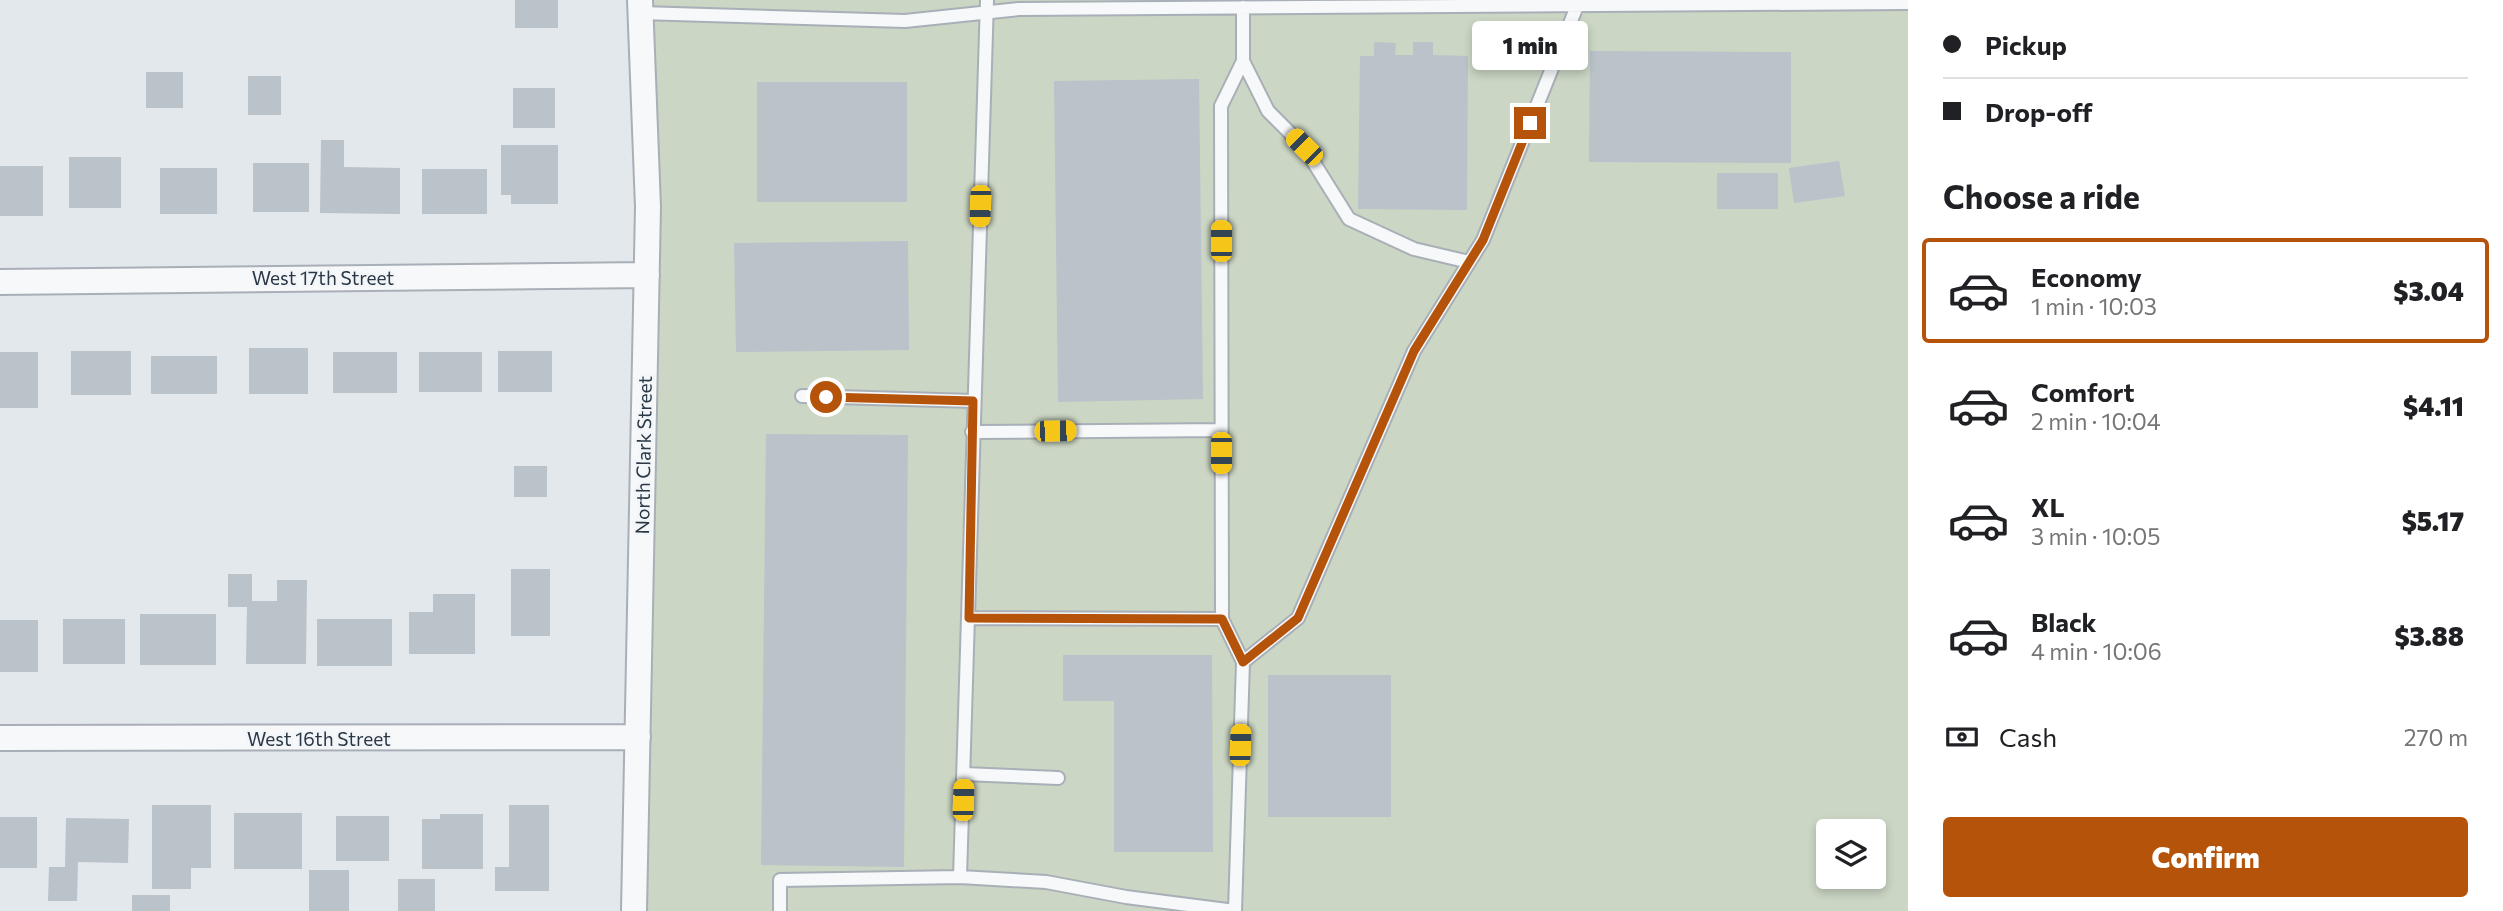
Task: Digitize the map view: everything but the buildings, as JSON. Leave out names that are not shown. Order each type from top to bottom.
[{"type":"street","name":"North Clark Street","points":[[634,911],[648,207],[640,7]]},
{"type":"street","name":"West 17th Street","points":[[0,282],[647,275]]},
{"type":"street","name":"West 16th Street","points":[[0,738],[638,737]]},
{"type":"lane","points":[[640,7],[905,21],[987,6],[1018,9],[1908,3]]},
{"type":"lane","points":[[960,877],[987,6]]},
{"type":"lane","points":[[1243,662],[1298,618],[1414,351],[1483,240],[1577,6]]},
{"type":"lane","points":[[780,911],[780,880],[960,877],[1046,882],[1126,897],[1235,911],[1243,662],[1222,619],[1221,106],[1243,61],[1243,7]]},
{"type":"lane","points":[[1243,61],[1268,111],[1304,147],[1349,219],[1414,248],[1469,262]]},
{"type":"lane","points":[[802,396],[973,401]]},
{"type":"lane","points":[[972,432],[1221,430]]},
{"type":"lane","points":[[969,618],[1222,619]]},
{"type":"lane","points":[[964,774],[1058,778]]},
{"type":"lane","points":[[1126,897],[1126,911]]},
{"type":"green space","points":[[640,0],[1908,0],[1908,911],[634,911]]},
{"type":"route","points":[[826,397],[973,401],[969,618],[1222,619],[1243,662],[1298,618],[1414,351],[1483,240],[1530,123]]}]
